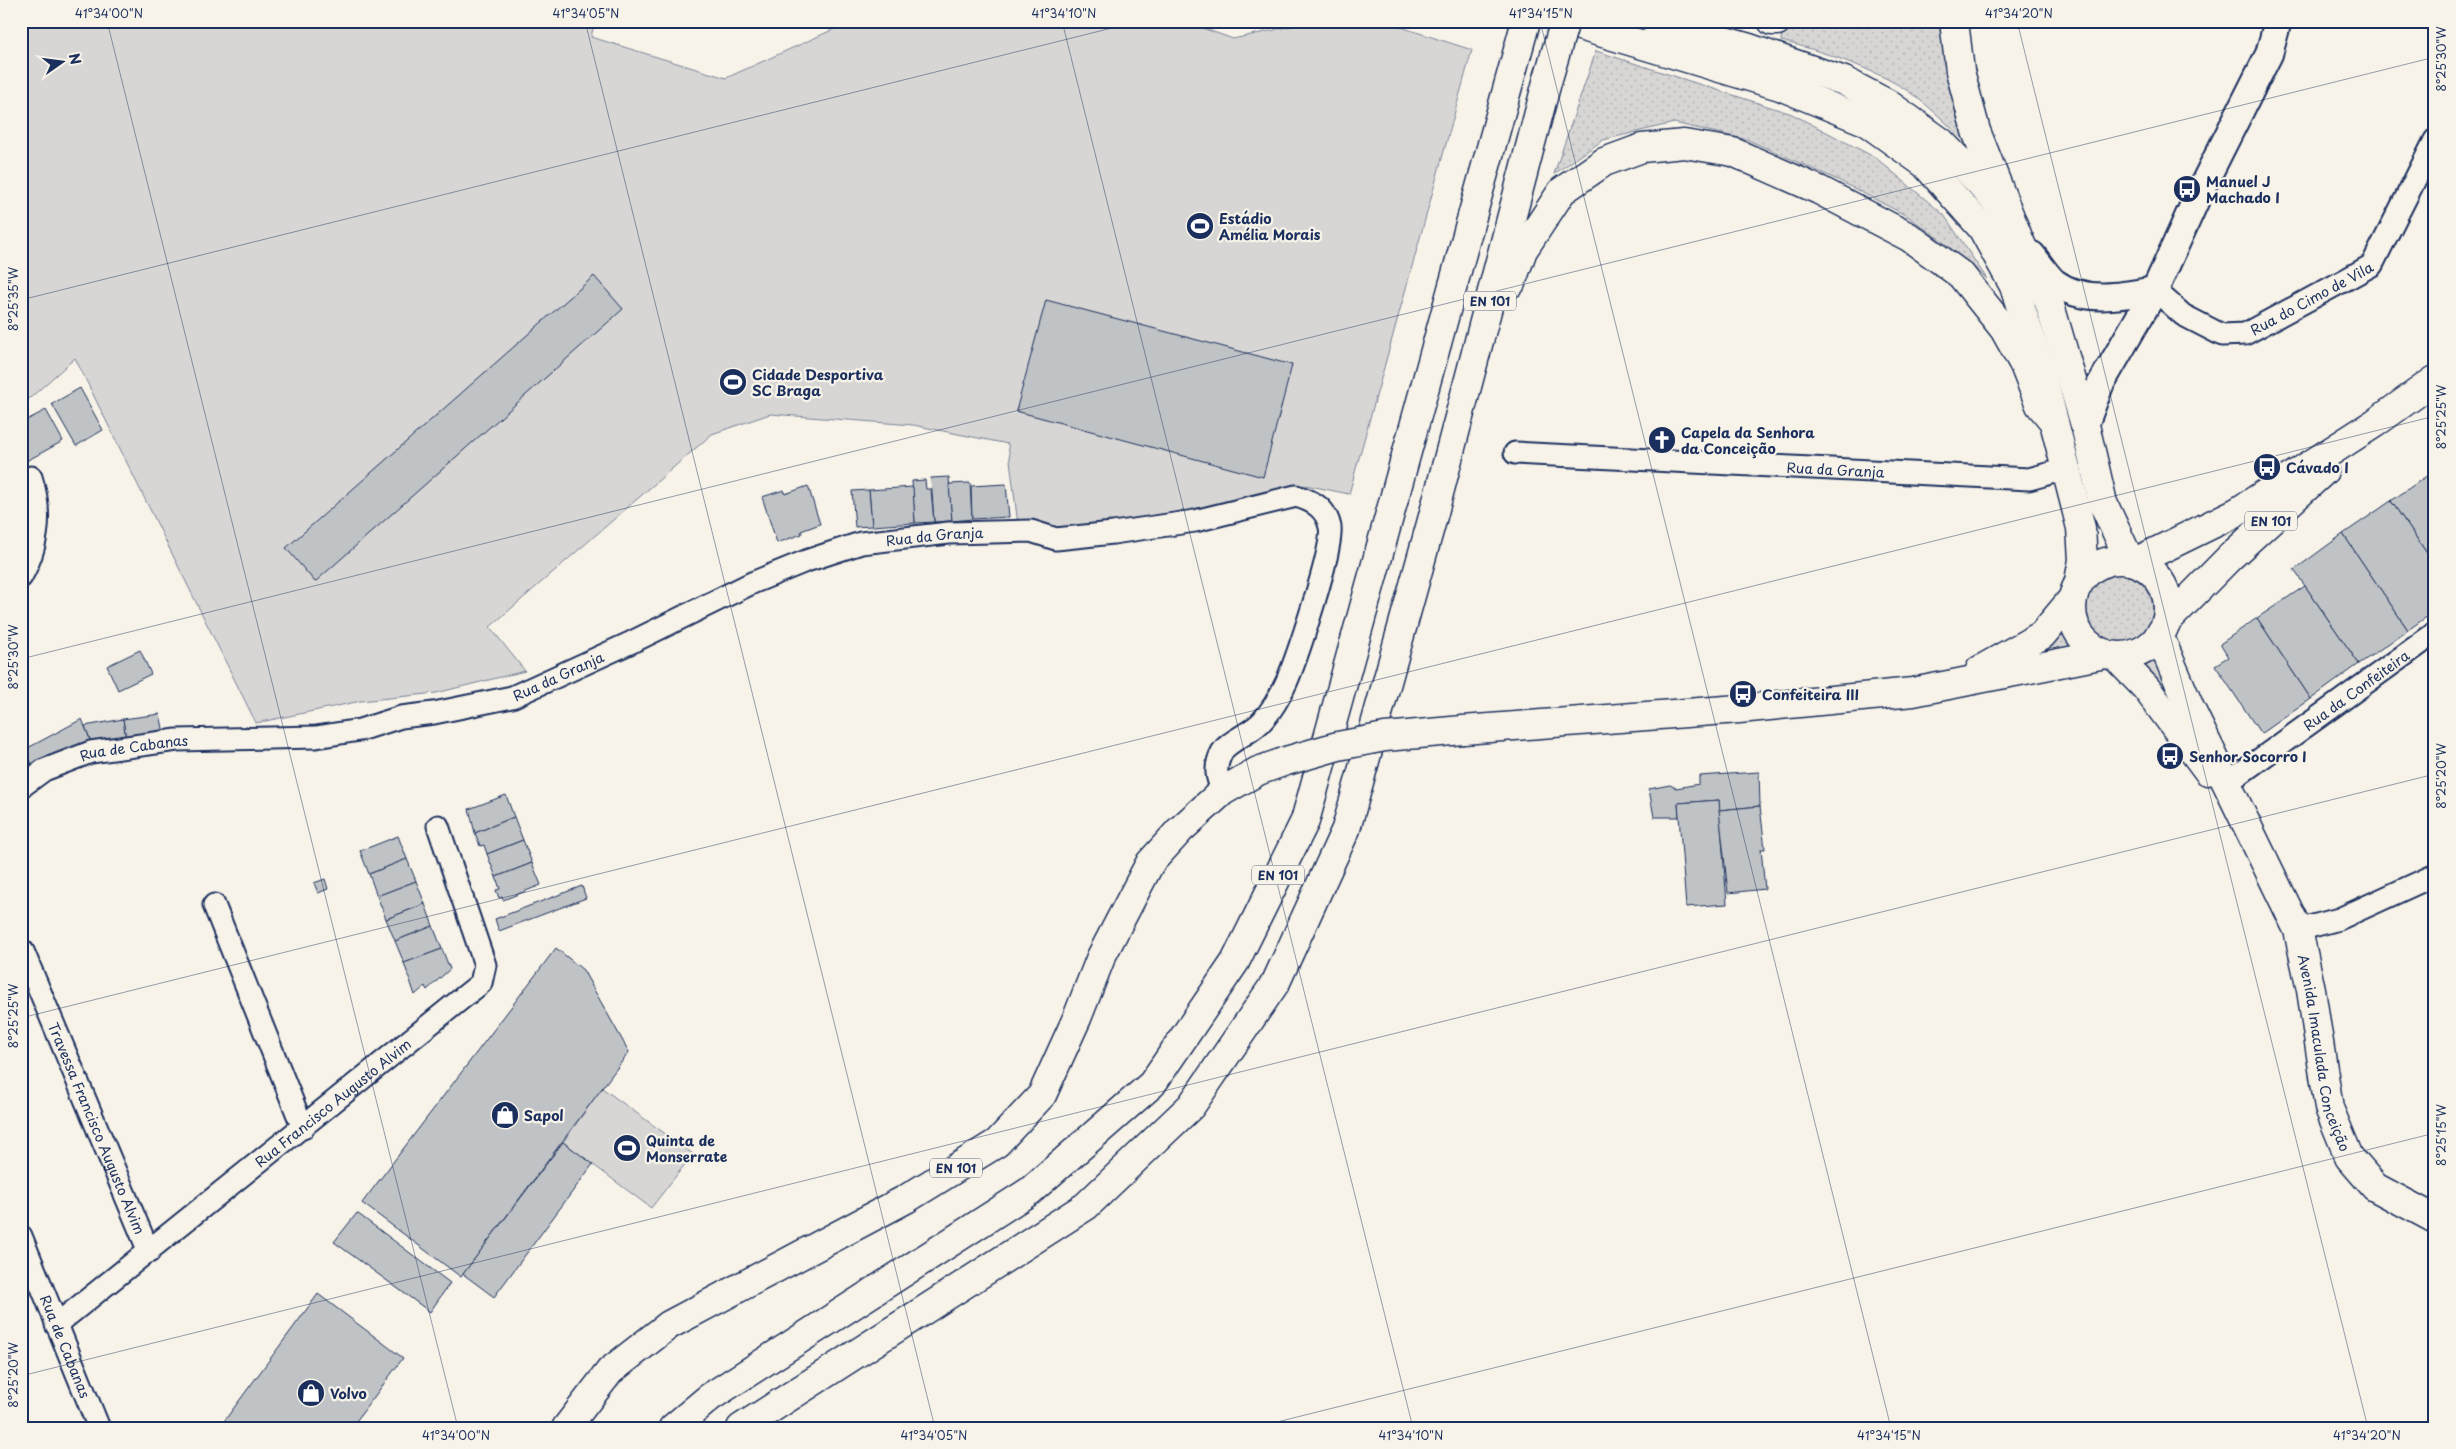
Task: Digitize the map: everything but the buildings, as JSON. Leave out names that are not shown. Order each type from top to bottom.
[{"type":"main road","name":"EN 101","points":[[673,1428],[710,1397],[1030,1190],[1152,1084],[1235,962],[1305,822],[1526,21]]},
{"type":"main road","name":"EN 101","points":[[741,1428],[1086,1206],[1191,1106],[1276,982],[1346,829],[1432,520],[1564,21]]},
{"type":"main road","points":[[1564,21],[1780,86],[1865,121],[1925,164],[1982,228],[2014,286],[2054,422],[2081,528],[2083,560],[2072,611],[2075,627],[2084,640],[2096,650],[2110,655],[2126,656],[2141,652],[2154,642],[2164,628]]},
{"type":"main road","points":[[1655,21],[1749,48],[1844,81],[1888,104],[1941,142],[1996,202],[2020,242]]},
{"type":"main road","points":[[1772,21],[1777,21]]},
{"type":"main road","points":[[1954,21],[1960,71],[1976,131],[2020,242],[2049,302],[2085,425],[2103,503],[2132,562]]},
{"type":"main road","points":[[1432,520],[1451,488],[1496,329],[1523,250],[1562,191],[1604,162],[1642,148],[1684,144],[1733,152],[1819,190],[1910,237],[1961,275],[2004,329],[2024,365],[2040,405],[2054,422]]},
{"type":"main road","name":"EN 101","points":[[2132,562],[2237,512],[2375,423],[2435,380]]},
{"type":"main road","name":"EN 101","points":[[2164,628],[2230,557],[2375,423]]},
{"type":"main road","points":[[2076,590],[2090,570],[2104,562],[2119,560],[2132,562],[2147,568],[2164,588],[2168,601],[2164,628],[2172,669],[2258,850]]},
{"type":"main road","name":"EN 101","points":[[1947,685],[1998,661],[2042,635],[2076,590]]},
{"type":"main road","name":"EN 101","points":[[566,1428],[610,1371],[669,1325],[906,1199],[997,1142],[1042,1094],[1101,957],[1132,894],[1150,863],[1180,830],[1223,791],[1258,771],[1286,760],[1338,746],[1385,737],[1739,709],[1913,692],[2110,655]]},
{"type":"main road","points":[[2110,655],[2146,688],[2219,786],[2258,850]]},
{"type":"main road","name":"Avenida Imaculada Conceição","points":[[2258,850],[2298,930],[2311,990],[2329,1108],[2349,1157],[2375,1187],[2435,1219]]},
{"type":"street","points":[[2085,425],[2100,385],[2155,290],[2199,193],[2270,54],[2278,21]]},
{"type":"street","name":"Rua do Cimo de Vila","points":[[2155,290],[2183,315],[2222,335],[2244,334],[2337,285],[2372,265],[2435,140]]},
{"type":"street","points":[[2020,242],[2054,282],[2079,294],[2118,297],[2155,290]]},
{"type":"street","name":"Rua da Granja","points":[[1515,452],[2029,479],[2066,470]]},
{"type":"street","points":[[21,577],[29,562],[36,536],[39,512],[30,477]]},
{"type":"street","name":"Rua da Granja","points":[[255,738],[316,737],[360,730],[401,717],[434,714],[512,697],[632,642],[752,583],[806,561],[862,543],[948,533],[1031,531],[1056,539],[1113,533],[1195,521],[1296,496],[1310,500],[1322,509],[1330,528],[1326,554],[1287,682],[1263,721],[1248,734],[1223,749],[1217,761],[1216,777],[1223,791]]},
{"type":"street","name":"Rua da Confeiteira","points":[[2227,783],[2435,633]]},
{"type":"street","name":"Rua de Cabanas","points":[[21,787],[44,770],[91,752],[177,740],[255,738]]},
{"type":"street","name":"Rua Francisco Augusto Alvim","points":[[56,1325],[481,983],[485,965],[438,826]]},
{"type":"street","points":[[2298,930],[2339,919],[2435,875]]},
{"type":"street","points":[[214,905],[303,1128]]},
{"type":"street","name":"Travessa Francisco Augusto Alvim","points":[[23,951],[149,1252]]},
{"type":"street","name":"Rua de Cabanas","points":[[21,1236],[99,1428]]},
{"type":"shaded area","name":"Cidade Desportiva SC Braga","points":[[21,21],[595,21],[591,37],[726,78],[852,21],[1183,21],[1233,39],[1315,21],[1382,21],[1472,50],[1349,494],[1305,485],[1221,510],[1057,533],[1018,525],[1008,444],[913,425],[770,414],[712,434],[490,627],[525,671],[436,693],[361,701],[256,723],[75,358],[21,406]]},
{"type":"shaded area","points":[[1836,21],[1946,21],[1973,150],[1934,112],[1895,83],[1846,61],[1781,41],[1782,31]]},
{"type":"shaded area","points":[[1596,51],[1792,114],[1876,158],[1944,215],[1987,279],[1947,245],[1909,217],[1838,180],[1748,140],[1674,123],[1603,140],[1554,174]]},
{"type":"shaded area","points":[[2110,574],[2124,574],[2143,584],[2153,603],[2153,617],[2143,636],[2124,646],[2110,646],[2091,636],[2081,617],[2081,603],[2091,584]]},
{"type":"shaded area","points":[[2064,634],[2070,647],[2020,660]]},
{"type":"shaded area","points":[[2159,658],[2161,676],[2185,719],[2135,670]]},
{"type":"shaded area","name":"Quinta de Monserrate","points":[[602,1088],[693,1154],[651,1208],[563,1142]]},
{"type":"place","name":"Manuel J Machado I","points":[[2187,189]]},
{"type":"place","name":"Estádio Amélia Morais","points":[[1200,226]]},
{"type":"place","name":"Cidade Desportiva SC Braga","points":[[733,382]]},
{"type":"place","name":"Capela da Senhora da Conceição","points":[[1662,440]]},
{"type":"place","name":"Cávado I","points":[[2267,467]]},
{"type":"place","name":"Confeiteira III","points":[[1743,694]]},
{"type":"place","name":"Senhor Socorro I","points":[[2170,756]]},
{"type":"place","name":"Sapol","points":[[505,1115]]},
{"type":"place","name":"Quinta de Monserrate","points":[[627,1148]]},
{"type":"place","name":"Volvo","points":[[311,1393]]}]
